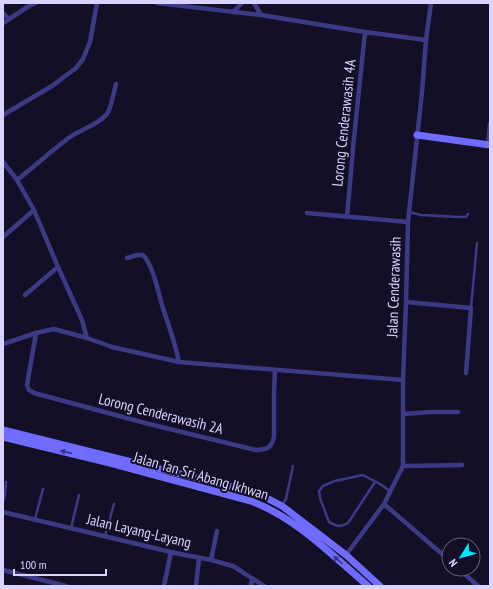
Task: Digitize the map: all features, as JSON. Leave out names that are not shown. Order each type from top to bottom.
[{"type":"street","points":[[3,23],[28,6],[36,3]]},
{"type":"street","points":[[3,115],[52,86],[76,68],[83,59],[90,42],[97,3]]},
{"type":"street","points":[[157,3],[261,15],[365,32],[426,40]]},
{"type":"street","points":[[233,12],[242,3]]},
{"type":"street","points":[[254,3],[261,15]]},
{"type":"street","name":"Jalan Cenderawasih","points":[[346,555],[384,504],[403,466],[403,380],[408,212],[431,3]]},
{"type":"street","points":[[3,13],[9,19]]},
{"type":"street","name":"Lorong Cenderawasih 4A","points":[[347,217],[365,32]]},
{"type":"street","points":[[17,180],[72,136],[101,120],[108,113],[116,84]]},
{"type":"street","points":[[417,135],[489,145],[490,124]]},
{"type":"street","points":[[3,162],[17,180],[34,210],[82,320],[87,338]]},
{"type":"street","points":[[3,237],[34,210]]},
{"type":"street","points":[[307,214],[408,222]]},
{"type":"street","points":[[126,258],[143,255],[147,259],[174,340],[179,362]]},
{"type":"street","points":[[25,295],[58,267]]},
{"type":"street","points":[[406,302],[471,308],[466,373]]},
{"type":"street","points":[[3,344],[36,333],[54,329],[112,347],[179,362],[403,380]]},
{"type":"street","name":"Lorong Cenderawasih 2A","points":[[36,333],[27,384],[29,390],[34,393],[256,450],[270,447],[274,437],[275,370]]},
{"type":"street","points":[[403,414],[458,412]]},
{"type":"street","name":"Jalan Tan Sri Abang Ikhwan","points":[[3,430],[257,493],[282,506],[346,555]]},
{"type":"street","name":"Jalan Tan Sri Abang Ikhwan","points":[[3,437],[110,463],[265,506],[283,516],[303,531],[368,586]]},
{"type":"street","points":[[403,466],[462,465]]},
{"type":"street","points":[[384,504],[441,553]]},
{"type":"street","name":"Jalan Layang-Layang","points":[[3,512],[233,566],[264,586]]},
{"type":"street","points":[[211,560],[217,531]]},
{"type":"street","points":[[164,586],[171,552]]},
{"type":"street","points":[[346,555],[380,586]]},
{"type":"street","points":[[196,586],[198,558]]},
{"type":"street","points":[[3,570],[66,586]]},
{"type":"street","points":[[468,577],[478,586]]},
{"type":"street","points":[[251,586],[252,578]]},
{"type":"lane","points":[[408,212],[421,215],[460,217],[468,214]]},
{"type":"lane","points":[[471,308],[477,243]]},
{"type":"lane","points":[[282,506],[286,499],[293,466]]},
{"type":"lane","points":[[375,482],[348,523],[343,526],[329,522],[320,498],[320,491],[323,486],[335,481],[363,475],[380,484],[390,491]]},
{"type":"lane","points":[[3,502],[6,482]]},
{"type":"lane","points":[[35,519],[43,489]]},
{"type":"lane","points":[[71,528],[79,495]]},
{"type":"lane","points":[[105,536],[114,504]]}]
